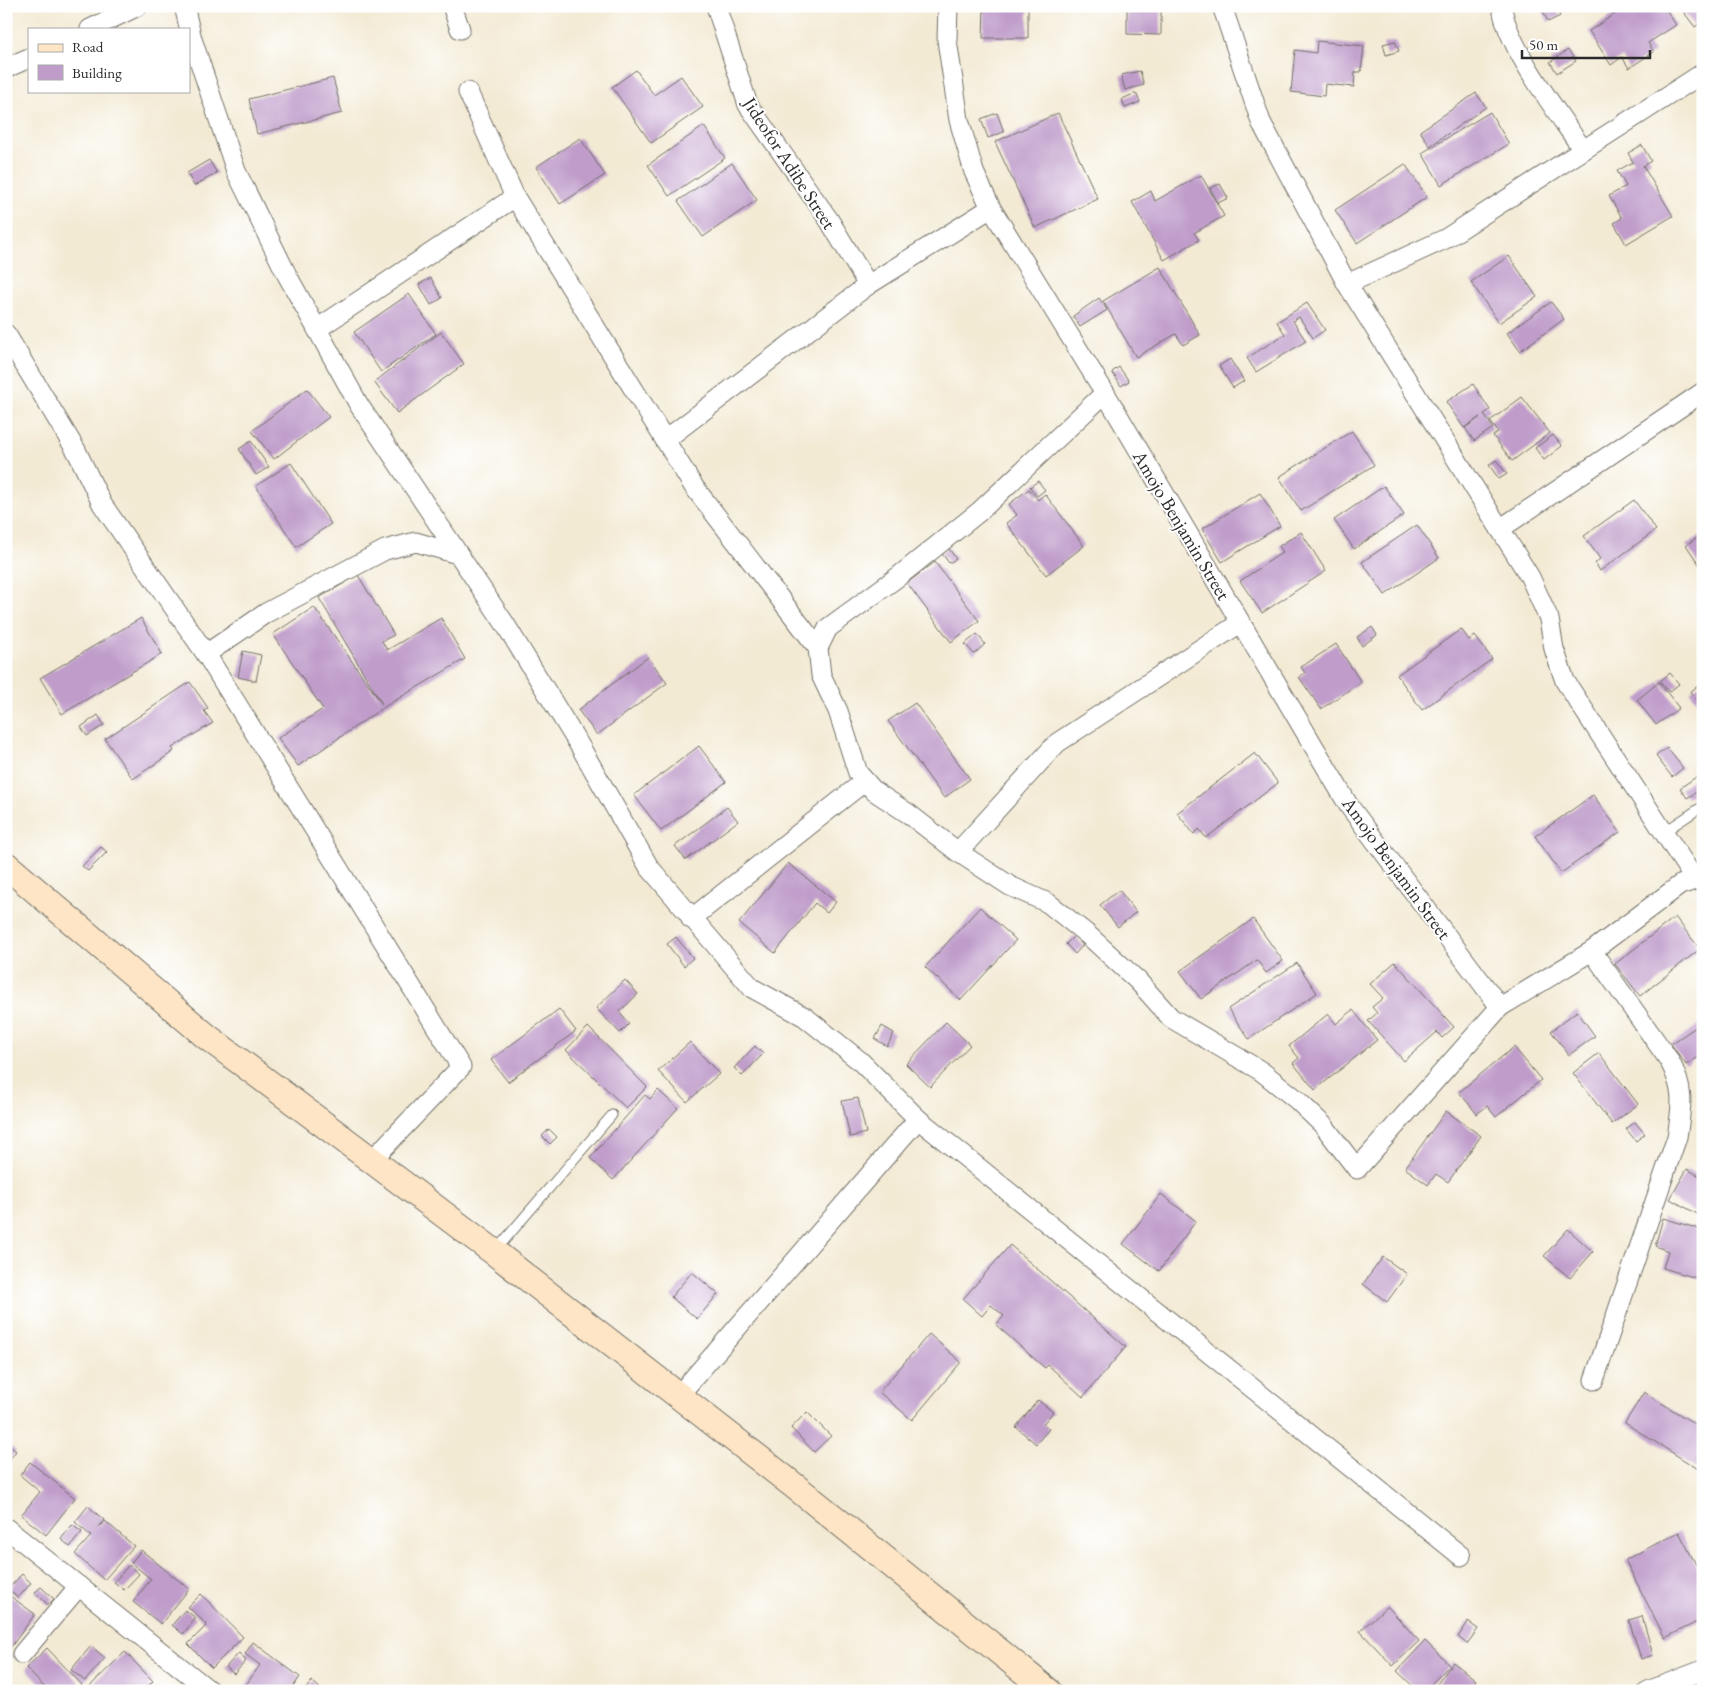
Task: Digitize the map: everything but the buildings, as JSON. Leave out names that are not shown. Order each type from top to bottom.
[{"type":"street","points":[[92,28],[138,6]]},
{"type":"street","points":[[184,6],[189,28]]},
{"type":"street","points":[[452,6],[460,29]]},
{"type":"street","name":"Jideofor Adibe Street","points":[[716,6],[748,105],[829,220],[868,286]]},
{"type":"street","name":"Amojo Benjamin Street","points":[[948,6],[948,40],[959,120],[974,172],[991,208],[1105,393],[1349,806],[1500,1007]]},
{"type":"street","points":[[468,92],[515,197],[694,487],[818,648],[821,675],[838,711],[858,774],[874,791],[909,814],[958,852],[1010,886],[1048,903],[1088,935],[1138,981],[1171,1018],[1261,1071],[1296,1099],[1324,1126],[1357,1169],[1500,1007],[1592,951],[1680,885],[1699,880],[1664,832],[1565,681],[1554,648],[1549,620],[1530,577],[1347,284],[1261,122],[1222,6]]},
{"type":"street","points":[[1502,6],[1503,14],[1522,56],[1583,150]]},
{"type":"street","points":[[190,31],[236,171],[287,275],[359,405],[505,624],[576,740],[649,867],[691,919],[752,988],[812,1022],[860,1061],[918,1119],[1461,1556]]},
{"type":"street","points":[[6,68],[28,58]]},
{"type":"street","points":[[1347,284],[1445,238],[1703,74]]},
{"type":"street","points":[[317,329],[515,197]]},
{"type":"street","points":[[665,440],[868,286],[991,208]]},
{"type":"street","points":[[6,334],[77,452],[102,504],[206,654],[461,1067],[371,1161]]},
{"type":"street","points":[[1500,529],[1703,392]]},
{"type":"street","points":[[818,648],[828,628],[899,576],[980,512],[1105,393]]},
{"type":"street","points":[[206,654],[266,613],[384,550],[416,542],[457,554]]},
{"type":"street","points":[[958,852],[1057,742],[1240,623]]},
{"type":"street","points":[[691,919],[865,781]]},
{"type":"street","points":[[6,865],[206,1036],[494,1252],[797,1488],[1048,1691]]},
{"type":"street","points":[[1592,951],[1670,1060],[1679,1079],[1683,1101],[1677,1137],[1594,1380]]},
{"type":"street","points":[[678,1396],[918,1119]]},
{"type":"street","points":[[6,1528],[79,1586],[188,1684],[210,1691]]},
{"type":"street","points":[[22,1654],[79,1586]]},
{"type":"street","points":[[1648,1691],[1703,1670]]},
{"type":"lane","points":[[1664,832],[1703,806]]},
{"type":"lane","points":[[494,1252],[612,1115]]}]
